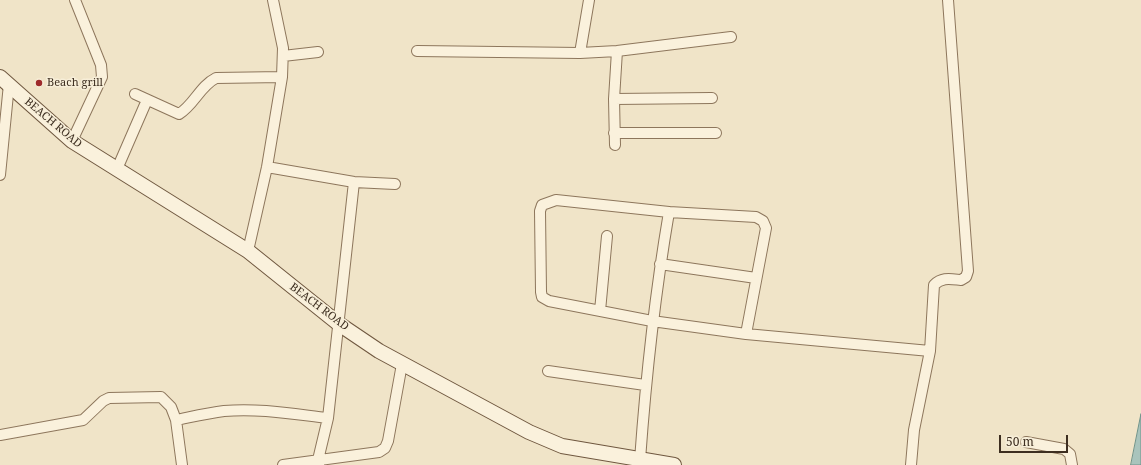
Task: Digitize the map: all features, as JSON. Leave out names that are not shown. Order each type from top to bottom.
[{"type":"main road","name":"BEACH ROAD","points":[[5,81],[72,141],[248,251],[339,324],[379,351],[529,432],[562,446],[674,465]]},
{"type":"street","points":[[72,141],[102,76],[101,65],[76,0]]},
{"type":"street","points":[[248,251],[267,167],[282,76],[283,48],[273,0]]},
{"type":"street","points":[[580,53],[589,0]]},
{"type":"street","points":[[911,465],[914,430],[930,351],[934,285],[938,281],[946,278],[961,280],[966,276],[968,271],[948,0]]},
{"type":"street","points":[[417,51],[580,53],[617,51],[731,37]]},
{"type":"street","points":[[615,145],[614,99],[617,51]]},
{"type":"street","points":[[283,56],[318,52]]},
{"type":"street","points":[[135,94],[179,114],[186,110],[209,81],[216,78],[282,76]]},
{"type":"street","points":[[0,175],[5,81]]},
{"type":"street","points":[[614,99],[712,98]]},
{"type":"street","points":[[117,170],[147,100]]},
{"type":"street","points":[[614,133],[716,133]]},
{"type":"street","points":[[267,167],[354,182],[395,184]]},
{"type":"street","points":[[318,462],[328,418],[354,182]]},
{"type":"street","points":[[746,334],[766,228],[763,221],[756,217],[669,212],[556,200],[542,206],[540,220],[542,297],[549,301],[652,321],[787,340],[930,351]]},
{"type":"street","points":[[640,460],[645,385],[652,321],[669,212]]},
{"type":"street","points":[[600,311],[607,236]]},
{"type":"street","points":[[660,264],[756,278]]},
{"type":"street","points":[[283,465],[318,462],[379,452],[385,448],[388,441],[402,364]]},
{"type":"street","points":[[548,371],[645,385]]},
{"type":"street","points":[[0,435],[83,420],[103,401],[109,398],[161,397],[171,408],[176,420],[182,465]]},
{"type":"street","points":[[176,420],[222,411],[244,410],[268,410],[328,418]]},
{"type":"street","points":[[1026,442],[1064,449],[1070,454],[1072,465]]},
{"type":"water","points":[[1141,414],[1141,465],[1131,465]]},
{"type":"place","name":"Beach grill","points":[[39,83]]}]
